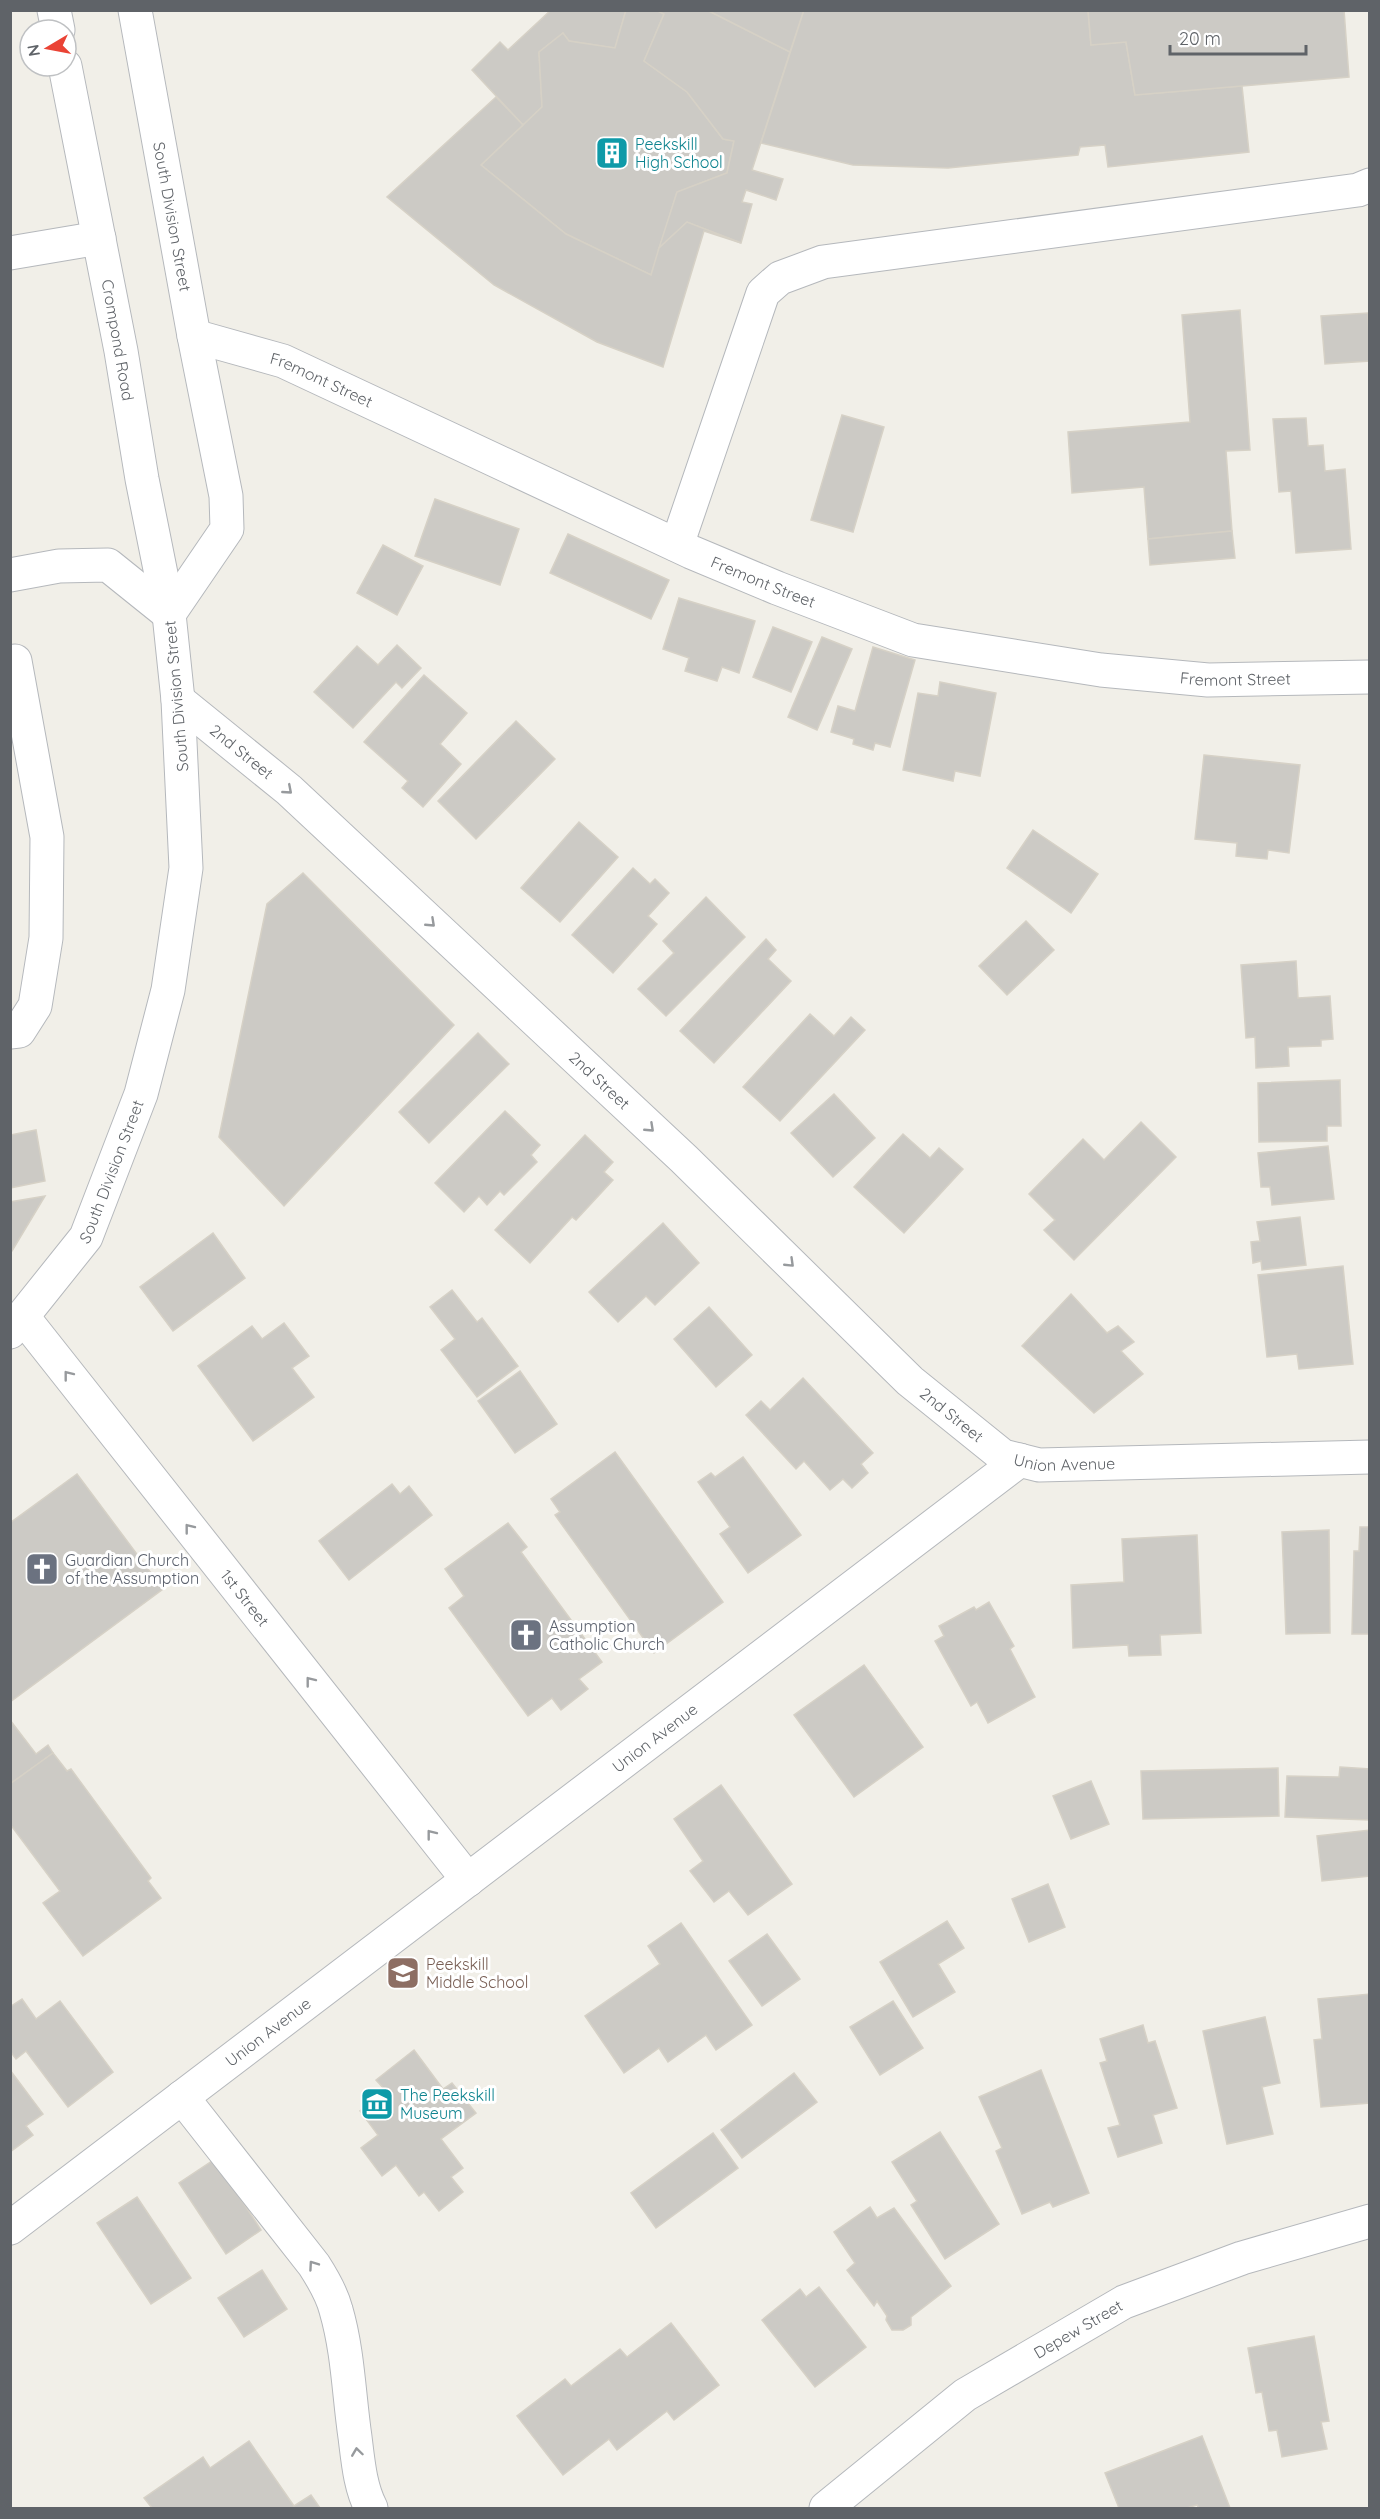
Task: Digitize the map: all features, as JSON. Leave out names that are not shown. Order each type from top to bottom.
[{"type":"street","name":"South Division Street","points":[[17,1324],[86,1237],[141,1094],[168,990],[186,868],[178,700],[169,614],[227,529],[226,496],[220,457],[194,336],[135,10]]},
{"type":"street","name":"Crompond Road","points":[[67,78],[122,351],[142,479],[169,614]]},
{"type":"street","points":[[677,545],[763,293],[780,278],[823,262],[1358,190],[1370,185]]},
{"type":"street","points":[[10,252],[99,238]]},
{"type":"street","name":"Fremont Street","points":[[194,336],[283,361],[677,545],[777,588],[913,640],[1101,670],[1208,680],[1370,677]]},
{"type":"street","points":[[10,575],[59,566],[108,565],[169,614]]},
{"type":"street","points":[[10,1032],[20,1031],[35,1006],[46,938],[47,837],[15,661]]},
{"type":"street","name":"2nd Street","points":[[178,700],[297,798],[684,1159],[910,1381],[1003,1456],[1020,1460]]},
{"type":"street","name":"1st Street","points":[[17,1324],[468,1880]]},
{"type":"street","name":"Union Avenue","points":[[10,2228],[1020,1460],[1039,1465],[1370,1457]]},
{"type":"street","points":[[182,2097],[314,2265],[325,2283],[336,2309],[341,2331],[362,2483],[371,2508]]},
{"type":"street","name":"Depew Street","points":[[826,2508],[965,2395],[1124,2302],[1242,2258],[1370,2221]]},
{"type":"building","points":[[551,10],[626,10],[615,48],[569,41],[563,33],[539,52],[542,107],[523,125],[472,70],[500,42],[508,50]]},
{"type":"building","name":"Peekskill High School","points":[[626,10],[656,10],[664,14],[644,61],[687,92],[723,139],[734,141],[727,173],[677,192],[651,275],[566,234],[481,165],[542,107],[539,52],[563,33],[569,41],[615,48]]},
{"type":"building","points":[[656,10],[707,10],[790,52],[752,170],[783,179],[776,200],[746,190],[742,202],[752,204],[741,243],[687,222],[659,248],[677,192],[727,173],[734,141],[723,139],[687,92],[644,61],[664,14]]},
{"type":"building","points":[[707,10],[804,10],[790,52]]},
{"type":"building","points":[[804,10],[1088,10],[1091,45],[1126,42],[1135,95],[1242,86],[1249,152],[1108,167],[1105,145],[1080,147],[1078,155],[948,168],[853,165],[761,143]]},
{"type":"building","points":[[1088,10],[1344,10],[1349,77],[1135,95],[1126,42],[1091,45]]},
{"type":"building","points":[[496,97],[523,125],[481,165],[566,234],[651,275],[659,248],[687,222],[741,243],[704,231],[663,367],[597,342],[494,285],[387,197]]},
{"type":"building","points":[[1240,310],[1250,450],[1226,451],[1232,531],[1148,539],[1144,487],[1072,493],[1068,432],[1190,422],[1182,315]]},
{"type":"building","points":[[1368,313],[1370,361],[1325,364],[1321,316]]},
{"type":"building","points":[[842,415],[884,427],[853,532],[811,520]]},
{"type":"building","points":[[1306,418],[1308,446],[1323,445],[1325,471],[1345,469],[1351,549],[1296,553],[1291,491],[1279,492],[1273,419]]},
{"type":"building","points":[[435,499],[519,529],[500,585],[415,556]]},
{"type":"building","points":[[1232,531],[1235,558],[1150,565],[1148,539]]},
{"type":"building","points":[[568,534],[669,580],[651,619],[550,573]]},
{"type":"building","points":[[383,545],[423,566],[397,615],[357,593]]},
{"type":"building","points":[[679,598],[755,621],[739,673],[722,667],[717,681],[685,671],[689,658],[663,649]]},
{"type":"building","points":[[773,627],[812,642],[791,692],[753,677]]},
{"type":"building","points":[[822,637],[852,649],[817,730],[788,717]]},
{"type":"building","points":[[397,645],[421,668],[402,688],[396,682],[353,728],[314,692],[357,646],[378,665]]},
{"type":"building","points":[[873,647],[915,660],[890,747],[875,743],[873,750],[853,744],[854,739],[831,732],[838,706],[855,711]]},
{"type":"building","points":[[424,675],[467,713],[440,744],[461,764],[423,807],[402,788],[408,781],[364,742]]},
{"type":"building","points":[[940,682],[996,693],[980,776],[955,771],[953,781],[903,770],[918,693],[938,696]]},
{"type":"building","points":[[516,721],[555,759],[476,839],[438,801]]},
{"type":"building","points":[[1204,755],[1300,765],[1289,853],[1268,850],[1267,859],[1236,856],[1237,843],[1195,839]]},
{"type":"building","points":[[579,822],[618,857],[560,922],[521,888]]},
{"type":"building","points":[[1033,830],[1098,874],[1071,913],[1007,868]]},
{"type":"building","points":[[633,868],[650,884],[655,879],[669,893],[648,916],[657,924],[613,973],[572,935]]},
{"type":"building","points":[[303,873],[454,1025],[284,1206],[219,1137],[267,904]]},
{"type":"building","points":[[706,897],[745,937],[666,1016],[638,989],[674,953],[663,941]]},
{"type":"building","points":[[1026,921],[1054,950],[1007,995],[979,966]]},
{"type":"building","points":[[766,939],[776,950],[768,959],[791,981],[714,1063],[680,1031]]},
{"type":"building","points":[[1296,961],[1298,998],[1330,996],[1333,1039],[1321,1040],[1321,1046],[1288,1047],[1289,1066],[1256,1068],[1255,1037],[1246,1038],[1241,965]]},
{"type":"building","points":[[810,1014],[834,1036],[851,1017],[865,1030],[780,1121],[743,1087]]},
{"type":"building","points":[[478,1033],[509,1064],[429,1143],[399,1112]]},
{"type":"building","points":[[1340,1080],[1341,1126],[1327,1126],[1327,1141],[1259,1142],[1258,1083]]},
{"type":"building","points":[[834,1094],[875,1138],[833,1177],[791,1133]]},
{"type":"building","points":[[505,1111],[540,1145],[531,1155],[537,1162],[504,1195],[500,1191],[487,1205],[479,1196],[464,1212],[435,1183]]},
{"type":"building","points":[[1141,1122],[1176,1157],[1074,1260],[1044,1230],[1055,1220],[1029,1194],[1083,1139],[1104,1160]]},
{"type":"building","points":[[36,1130],[45,1181],[10,1188],[10,1135]]},
{"type":"building","points":[[903,1134],[930,1158],[939,1148],[963,1169],[904,1233],[854,1187]]},
{"type":"building","points":[[585,1135],[613,1162],[604,1172],[613,1180],[576,1220],[572,1217],[530,1263],[495,1230]]},
{"type":"building","points":[[1328,1146],[1334,1199],[1272,1205],[1270,1187],[1261,1187],[1258,1153]]},
{"type":"building","points":[[45,1196],[12,1251],[10,1251],[10,1202]]},
{"type":"building","points":[[1300,1217],[1306,1265],[1262,1270],[1261,1261],[1253,1263],[1251,1242],[1260,1241],[1257,1222]]},
{"type":"building","points":[[663,1223],[699,1263],[655,1305],[646,1296],[618,1322],[589,1292]]},
{"type":"building","points":[[213,1233],[245,1278],[173,1331],[140,1287]]},
{"type":"building","points":[[1343,1266],[1353,1364],[1299,1369],[1297,1354],[1267,1357],[1258,1275]]},
{"type":"building","points":[[452,1290],[477,1322],[482,1318],[518,1366],[477,1397],[441,1350],[455,1339],[430,1307]]},
{"type":"building","points":[[1071,1294],[1107,1333],[1118,1326],[1134,1342],[1121,1351],[1143,1374],[1094,1413],[1022,1346]]},
{"type":"building","points":[[709,1307],[752,1355],[716,1387],[674,1339]]},
{"type":"building","points":[[284,1323],[309,1356],[292,1368],[314,1397],[253,1441],[198,1366],[252,1326],[262,1339]]},
{"type":"building","points":[[520,1371],[557,1424],[515,1453],[478,1401]]},
{"type":"building","points":[[803,1378],[873,1453],[861,1464],[868,1473],[852,1488],[843,1479],[830,1490],[804,1461],[796,1469],[746,1415],[761,1401],[770,1410]]},
{"type":"building","points":[[615,1452],[723,1602],[654,1653],[555,1515],[560,1512],[551,1499]]},
{"type":"building","points":[[743,1457],[801,1535],[748,1573],[720,1534],[730,1527],[698,1482],[711,1473],[715,1477]]},
{"type":"building","points":[[77,1474],[163,1589],[10,1702],[10,1523]]},
{"type":"building","points":[[392,1484],[400,1494],[409,1486],[432,1515],[349,1580],[319,1541]]},
{"type":"building","name":"Assumption Catholic Church","points":[[508,1523],[527,1547],[521,1552],[602,1662],[579,1679],[588,1689],[561,1710],[552,1698],[528,1716],[449,1608],[464,1596],[445,1569]]},
{"type":"building","points":[[1360,1527],[1370,1527],[1370,1634],[1352,1634],[1354,1551],[1359,1551]]},
{"type":"building","points":[[1329,1530],[1330,1633],[1286,1634],[1282,1532]]},
{"type":"building","points":[[1197,1535],[1201,1633],[1160,1635],[1161,1655],[1129,1656],[1128,1645],[1073,1648],[1071,1585],[1124,1582],[1122,1539]]},
{"type":"building","points":[[989,1602],[1014,1646],[1010,1649],[1035,1697],[988,1723],[977,1702],[971,1706],[935,1641],[944,1636],[939,1626],[974,1607],[976,1610]]},
{"type":"building","points":[[864,1665],[923,1747],[854,1797],[794,1715]]},
{"type":"building","points":[[10,1720],[36,1754],[48,1745],[53,1753],[10,1784]]},
{"type":"building","points":[[53,1753],[67,1771],[71,1769],[151,1878],[148,1881],[161,1898],[83,1956],[43,1903],[60,1891],[10,1824],[10,1784]]},
{"type":"building","points":[[1340,1767],[1370,1769],[1370,1820],[1285,1817],[1287,1776],[1339,1777]]},
{"type":"building","points":[[1278,1768],[1279,1816],[1143,1819],[1141,1771]]},
{"type":"building","points":[[1091,1781],[1109,1824],[1071,1839],[1053,1796]]},
{"type":"building","points":[[721,1785],[792,1884],[748,1915],[729,1891],[714,1902],[690,1871],[703,1861],[674,1819]]},
{"type":"building","points":[[1370,1830],[1370,1876],[1322,1881],[1317,1836]]},
{"type":"building","points":[[1048,1884],[1065,1927],[1029,1942],[1012,1899]]},
{"type":"building","points":[[947,1921],[964,1948],[938,1964],[955,1992],[913,2017],[880,1962]]},
{"type":"building","points":[[681,1923],[752,2025],[716,2050],[706,2035],[668,2062],[659,2048],[624,2073],[585,2016],[660,1964],[648,1946]]},
{"type":"building","points":[[767,1934],[800,1979],[762,2006],[729,1961]]},
{"type":"building","points":[[1370,1994],[1370,2103],[1321,2107],[1314,2040],[1322,2039],[1318,1999]]},
{"type":"building","points":[[22,1999],[36,2019],[60,2001],[113,2072],[68,2107],[26,2051],[16,2059],[10,2051],[10,2007]]},
{"type":"building","points":[[893,2001],[923,2048],[880,2075],[850,2027]]},
{"type":"building","points":[[1265,2017],[1280,2083],[1262,2087],[1273,2134],[1227,2144],[1203,2031]]},
{"type":"building","points":[[1143,2025],[1148,2043],[1155,2041],[1177,2108],[1153,2115],[1162,2143],[1118,2157],[1108,2128],[1120,2125],[1100,2063],[1107,2061],[1100,2039]]},
{"type":"building","points":[[414,2050],[443,2089],[452,2083],[476,2113],[441,2139],[463,2168],[451,2177],[463,2192],[439,2211],[424,2192],[419,2196],[396,2165],[382,2176],[361,2148],[378,2135],[360,2111],[386,2091],[376,2080]]},
{"type":"building","points":[[10,2070],[43,2114],[26,2126],[33,2135],[10,2152]]},
{"type":"building","points":[[1041,2070],[1089,2193],[1053,2207],[1050,2202],[1022,2214],[996,2151],[1002,2148],[979,2097]]},
{"type":"building","points":[[794,2073],[817,2102],[742,2158],[721,2130]]},
{"type":"building","points":[[940,2132],[999,2224],[945,2259],[911,2205],[917,2201],[892,2162]]},
{"type":"building","points":[[713,2133],[738,2168],[656,2228],[631,2193]]},
{"type":"building","points":[[215,2159],[261,2230],[226,2254],[179,2183]]},
{"type":"building","points":[[137,2197],[191,2278],[151,2304],[97,2223]]},
{"type":"building","points":[[870,2207],[877,2218],[894,2208],[951,2286],[911,2317],[911,2325],[903,2330],[892,2330],[886,2320],[887,2316],[877,2301],[874,2306],[847,2270],[855,2263],[834,2232]]},
{"type":"building","points":[[262,2270],[287,2309],[244,2337],[218,2298]]},
{"type":"building","points":[[819,2287],[866,2347],[815,2387],[762,2320],[800,2289],[806,2297]]},
{"type":"building","points":[[671,2323],[719,2385],[674,2420],[667,2411],[617,2450],[609,2439],[563,2475],[517,2416],[565,2379],[571,2386],[620,2349],[627,2357]]},
{"type":"building","points":[[1314,2336],[1329,2421],[1321,2422],[1327,2449],[1282,2457],[1277,2430],[1269,2431],[1262,2392],[1256,2393],[1248,2348]]},
{"type":"building","points":[[1202,2436],[1230,2508],[1199,2508],[1197,2505],[1187,2508],[1119,2508],[1105,2473]]},
{"type":"building","points":[[249,2441],[294,2506],[311,2495],[320,2508],[152,2508],[144,2498],[203,2457],[210,2468]]},
{"type":"place","name":"Peekskill High School","points":[[612,153]]},
{"type":"place","name":"Guardian Church of the Assumption","points":[[42,1569]]},
{"type":"place","name":"Assumption Catholic Church","points":[[526,1635]]},
{"type":"place","name":"Peekskill Middle School","points":[[403,1973]]},
{"type":"place","name":"The Peekskill Museum","points":[[377,2104]]}]
